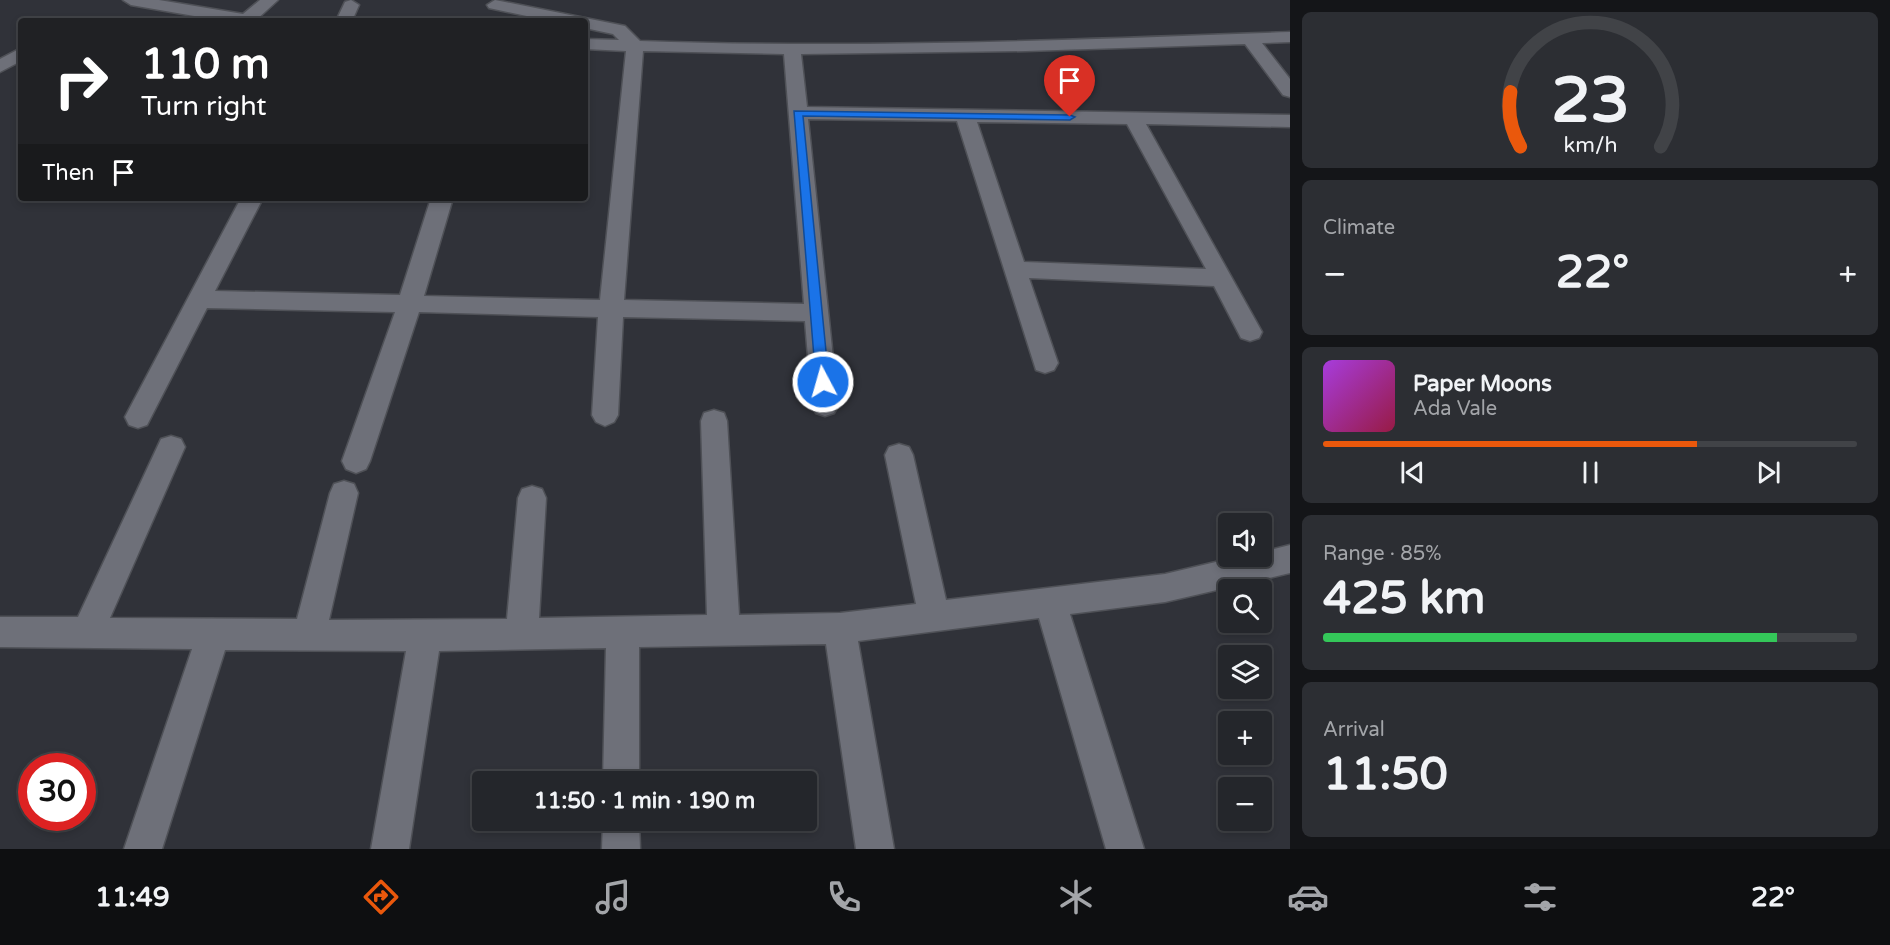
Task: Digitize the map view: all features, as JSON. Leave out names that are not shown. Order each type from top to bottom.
[{"type":"street","points":[[131,0],[229,18]]},
{"type":"street","points":[[249,18],[270,0]]},
{"type":"street","points":[[345,18],[351,5]]},
{"type":"street","points":[[495,9],[555,18]]},
{"type":"street","points":[[588,24],[619,30],[635,46]]},
{"type":"street","points":[[588,44],[792,49],[1032,47],[1290,37]]},
{"type":"street","points":[[1250,39],[1290,91]]},
{"type":"street","points":[[605,416],[611,309],[635,46]]},
{"type":"street","points":[[792,49],[825,406]]},
{"type":"street","points":[[0,67],[18,55]]},
{"type":"street","points":[[798,113],[1290,121]]},
{"type":"street","points":[[965,116],[1045,363]]},
{"type":"street","points":[[1133,118],[1250,332]]},
{"type":"street","points":[[138,417],[250,201]]},
{"type":"street","points":[[356,461],[409,305],[441,201]]},
{"type":"street","points":[[1015,270],[1222,278]]},
{"type":"street","points":[[199,299],[815,313]]},
{"type":"street","points":[[714,422],[724,630]]},
{"type":"street","points":[[87,633],[171,447]]},
{"type":"street","points":[[899,455],[934,616]]},
{"type":"street","points":[[309,635],[344,493]]},
{"type":"street","points":[[522,635],[532,498]]},
{"type":"street","points":[[3,638],[87,633],[425,636],[840,628],[1164,588],[1290,559]]},
{"type":"street","points":[[1050,602],[1125,849]]},
{"type":"street","points":[[840,628],[875,849]]},
{"type":"street","points":[[621,771],[623,631]]},
{"type":"street","points":[[143,849],[213,635]]},
{"type":"street","points":[[390,849],[425,636]]},
{"type":"street","points":[[621,831],[621,849]]},
{"type":"route","points":[[823,382],[798,113],[1070,117]]}]
